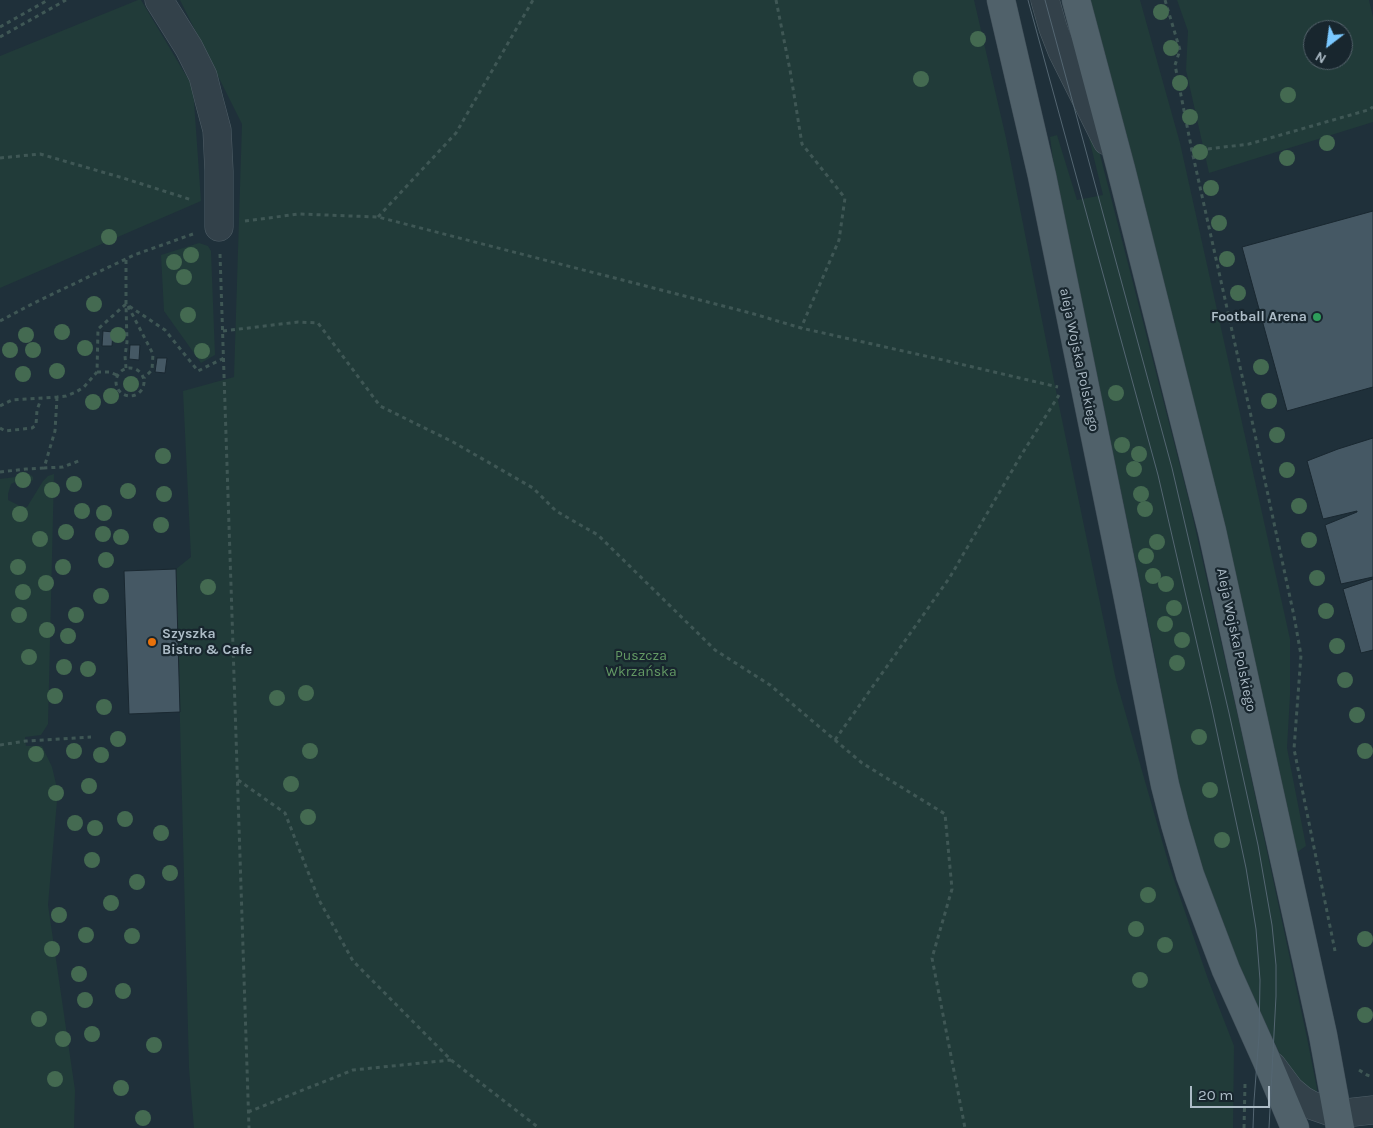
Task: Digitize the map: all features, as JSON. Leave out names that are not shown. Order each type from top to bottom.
[{"type":"main road","name":"aleja Wojska Polskiego","points":[[1001,0],[1042,176],[1165,785],[1177,833],[1190,875],[1226,970],[1266,1059]]},
{"type":"main road","points":[[1076,0],[1121,169]]},
{"type":"main road","name":"Aleja Wojska Polskiego","points":[[1121,169],[1212,531],[1323,1035],[1335,1123]]},
{"type":"main road","points":[[1266,1059],[1295,1128]]},
{"type":"street","points":[[160,0],[189,48],[203,76],[210,100],[217,130],[219,227]]},
{"type":"street","points":[[1045,0],[1062,51],[1121,169]]},
{"type":"street","points":[[1266,1059],[1290,1090],[1302,1100],[1322,1110],[1335,1123],[1373,1110]]},
{"type":"path","points":[[0,27],[48,0]]},
{"type":"path","points":[[0,37],[66,0]]},
{"type":"path","points":[[378,217],[456,133],[533,0]]},
{"type":"path","points":[[776,0],[802,144],[845,198],[840,240],[801,328]]},
{"type":"path","points":[[1165,0],[1180,50],[1174,65],[1301,655],[1294,749],[1336,953]]},
{"type":"path","points":[[1192,151],[1248,144],[1373,107]]},
{"type":"path","points":[[0,158],[40,154],[207,204],[219,227],[249,1128]]},
{"type":"path","points":[[0,321],[134,255],[232,223],[299,214],[378,217],[754,314],[801,328],[1063,388],[950,577],[834,740]]},
{"type":"path","points":[[126,260],[126,368]]},
{"type":"path","points":[[126,304],[165,330],[198,371],[224,358]]},
{"type":"path","points":[[0,406],[12,400],[57,398],[76,392],[84,387],[97,372],[98,329],[126,304]]},
{"type":"path","points":[[126,304],[153,354],[152,370],[144,378]]},
{"type":"path","points":[[223,331],[298,322],[318,323],[380,406],[453,442],[533,488],[556,511],[598,535],[716,650],[770,685],[862,763],[945,814],[952,889],[932,958],[965,1128]]},
{"type":"path","points":[[126,368],[137,369],[144,378],[143,390],[134,396],[128,397],[118,391],[116,386],[115,380],[117,375],[126,368]]},
{"type":"path","points":[[97,372],[109,372],[117,375]]},
{"type":"path","points":[[0,428],[5,431],[32,428],[36,425],[37,410],[41,398]]},
{"type":"path","points":[[44,468],[55,431],[57,398]]},
{"type":"path","points":[[0,472],[63,467],[81,460]]},
{"type":"path","points":[[0,745],[91,737]]},
{"type":"path","points":[[238,780],[285,813],[319,900],[353,961],[451,1060],[539,1128]]},
{"type":"path","points":[[248,1112],[352,1070],[451,1060]]},
{"type":"path","points":[[1359,1070],[1373,1077]]},
{"type":"green space","points":[[141,0],[193,87],[201,201],[0,288],[0,56]]},
{"type":"green space","name":"Puszcza Wkrzańska","points":[[180,0],[974,0],[1006,138],[1116,680],[1169,865],[1208,979],[1234,1046],[1233,1128],[194,1128],[189,1068],[176,569],[191,557],[183,391],[234,377],[242,124]]},
{"type":"green space","points":[[1090,0],[1140,0],[1180,143],[1290,639],[1290,695],[1287,748],[1306,846],[1296,853],[1217,495]]},
{"type":"green space","points":[[1177,0],[1369,0],[1373,17],[1373,122],[1209,173],[1186,70],[1188,31]]},
{"type":"green space","points":[[1092,133],[1098,147],[1189,501],[1242,735],[1307,1038],[1317,1089],[1316,1095],[1297,1090],[1237,963],[1201,867],[1180,792],[1152,642],[1054,167],[1050,137],[1057,135],[1077,200],[1103,195],[1088,134]]},
{"type":"green space","points":[[199,243],[208,246],[211,251],[215,355],[201,363],[164,311],[161,255]]},
{"type":"green space","points":[[54,474],[48,724],[41,735],[25,737],[26,746],[42,746],[52,767],[57,788],[48,905],[75,1090],[74,1128],[0,1128],[0,479],[31,475],[33,477],[33,480],[29,483],[15,482],[11,484],[8,494],[8,500],[27,507],[43,481],[48,476]]},
{"type":"building","name":"Football Arena","points":[[1373,211],[1373,387],[1287,411],[1242,247]]},
{"type":"building","points":[[103,331],[113,332],[112,346],[102,346]]},
{"type":"building","points":[[130,345],[140,345],[139,360],[129,359]]},
{"type":"building","points":[[157,358],[167,358],[165,373],[155,372]]},
{"type":"building","points":[[1373,438],[1373,577],[1341,584],[1325,525],[1357,511],[1323,519],[1307,461]]},
{"type":"building","name":"Szyszka Bistro & Cafe","points":[[176,569],[180,712],[129,714],[124,571]]},
{"type":"building","points":[[1373,579],[1373,650],[1361,653],[1343,589]]},
{"type":"tram line","points":[[1028,0],[1158,475],[1212,709],[1246,868],[1256,929],[1260,980],[1259,1036],[1253,1128]]},
{"type":"tram line","points":[[1045,0],[1172,468],[1258,845],[1272,925],[1276,965],[1269,1128]]},
{"type":"place","name":"Football Arena","points":[[1317,317]]},
{"type":"place","name":"Szyszka Bistro & Cafe","points":[[152,642]]}]
